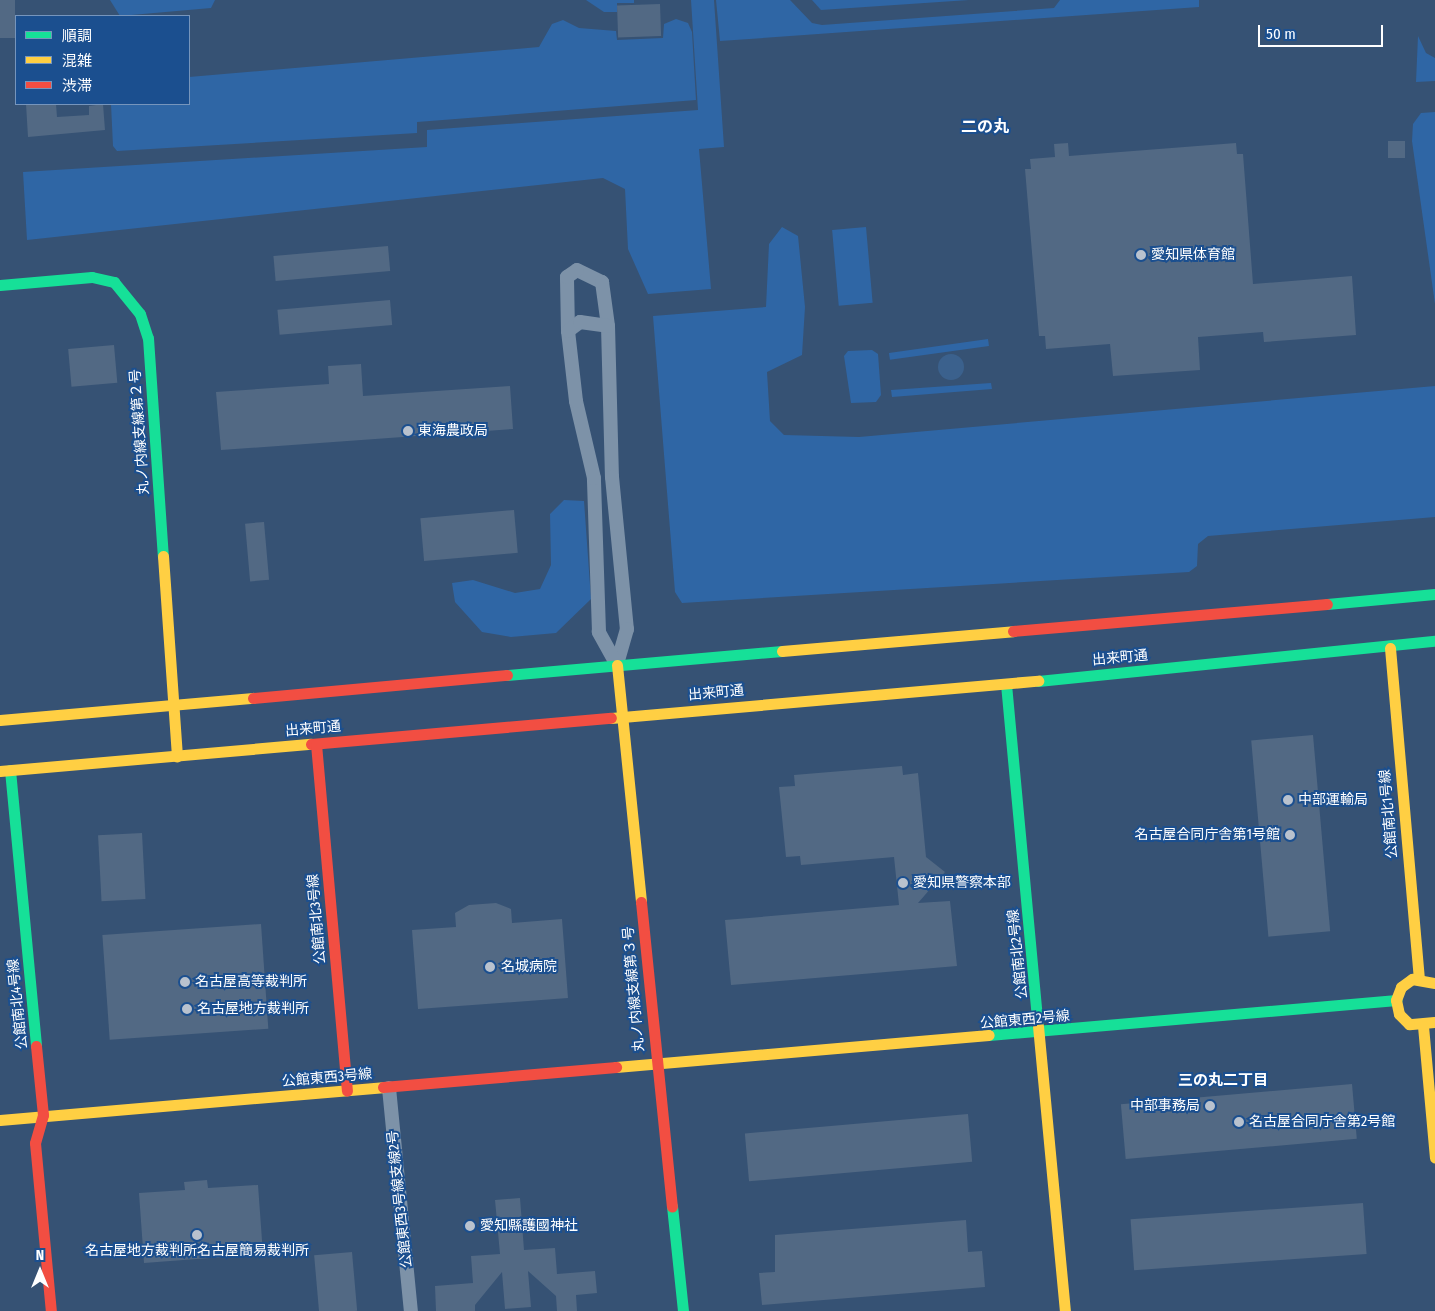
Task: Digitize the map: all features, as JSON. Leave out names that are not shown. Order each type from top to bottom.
[{"type":"street","points":[[578,270],[602,282],[608,326],[612,477],[627,629],[617,665],[599,632],[594,478],[576,401],[568,331],[567,277],[578,270]]},
{"type":"street","name":"丸ノ内線支線第２号","points":[[0,285],[106,280],[129,296],[140,314],[148,338],[176,757]]},
{"type":"street","points":[[568,331],[580,322],[608,326]]},
{"type":"street","points":[[0,720],[1435,594]]},
{"type":"street","name":"出来町通","points":[[5,771],[1006,684],[1390,648],[1435,641]]},
{"type":"street","name":"公館南北1号線","points":[[1390,648],[1419,978]]},
{"type":"street","name":"丸ノ内線支線第３号","points":[[617,665],[656,1067],[683,1311]]},
{"type":"street","name":"公館南北2号線","points":[[1006,684],[1041,1034],[1065,1311]]},
{"type":"street","name":"公館南北3号線","points":[[316,744],[347,1091]]},
{"type":"street","name":"公館南北4号線","points":[[5,771],[43,1115]]},
{"type":"street","points":[[1435,983],[1419,978],[1406,982],[1396,1000],[1403,1020],[1423,1026],[1435,1021]]},
{"type":"street","name":"公館東西2号線","points":[[656,1067],[1041,1034],[1396,1000]]},
{"type":"street","points":[[1423,1026],[1435,1157]]},
{"type":"street","name":"公館東西3号線","points":[[0,1120],[43,1115],[656,1067]]},
{"type":"street","name":"公館東西3号線支線2号","points":[[389,1088],[411,1311]]},
{"type":"street","points":[[43,1115],[35,1143],[51,1311]]},
{"type":"shaded area","points":[[110,0],[215,0],[211,8],[119,15]]},
{"type":"shaded area","points":[[586,0],[634,0],[634,3],[617,3],[617,12],[604,12]]},
{"type":"shaded area","points":[[691,0],[714,0],[724,147],[699,149],[711,289],[648,294],[628,249],[625,189],[603,178],[27,240],[23,172],[427,147],[427,130],[698,110]]},
{"type":"shaded area","points":[[716,0],[790,0],[812,23],[822,25],[1054,8],[1060,0],[1199,0],[1199,7],[720,41]]},
{"type":"shaded area","points":[[812,0],[969,0],[821,10]]},
{"type":"shaded area","points":[[676,19],[688,23],[692,32],[696,100],[417,122],[417,133],[117,151],[113,146],[111,105],[190,105],[190,77],[539,47],[552,24],[563,20],[579,28],[616,31],[617,40],[663,38],[664,24]]},
{"type":"shaded area","points":[[1418,36],[1426,53],[1435,58],[1435,81],[1416,82]]},
{"type":"shaded area","points":[[1435,112],[1435,304],[1412,141],[1413,124],[1421,113]]},
{"type":"shaded area","points":[[782,227],[798,236],[805,307],[802,355],[767,372],[770,421],[784,435],[859,437],[1435,386],[1435,517],[1208,536],[1198,544],[1197,566],[1189,572],[682,603],[675,592],[653,316],[766,307],[769,244]]},
{"type":"shaded area","points":[[866,227],[873,303],[839,306],[832,230]]},
{"type":"shaded area","points":[[988,339],[989,346],[890,360],[889,353]]},
{"type":"shaded area","points":[[872,350],[878,354],[881,395],[876,402],[851,403],[844,356],[848,351]]},
{"type":"shaded area","points":[[951,354],[961,357],[964,367],[961,377],[951,380],[941,377],[938,367],[941,357]]},
{"type":"shaded area","points":[[991,383],[992,389],[892,397],[891,390]]},
{"type":"shaded area","points":[[564,500],[584,501],[591,599],[556,633],[511,637],[482,632],[455,602],[452,583],[473,580],[515,593],[540,589],[551,565],[550,514]]},
{"type":"building","points":[[0,0],[15,0],[15,38],[0,38]]},
{"type":"building","points":[[660,4],[661,36],[618,37],[617,6]]},
{"type":"building","points":[[26,105],[56,105],[57,117],[89,115],[89,106],[103,105],[105,130],[28,137]]},
{"type":"building","points":[[1388,141],[1405,141],[1405,158],[1388,158]]},
{"type":"building","name":"愛知県体育館","points":[[1068,143],[1069,156],[1236,143],[1237,154],[1243,154],[1253,284],[1352,276],[1356,335],[1264,342],[1263,332],[1198,337],[1200,370],[1113,376],[1110,344],[1046,349],[1045,336],[1039,336],[1025,169],[1031,169],[1030,159],[1055,157],[1054,144]]},
{"type":"building","points":[[388,246],[390,271],[276,281],[273,256]]},
{"type":"building","points":[[390,300],[392,325],[280,335],[277,310]]},
{"type":"building","points":[[114,345],[117,383],[71,387],[68,349]]},
{"type":"building","points":[[361,364],[363,396],[510,386],[513,429],[221,450],[216,392],[329,384],[328,366]]},
{"type":"building","points":[[514,510],[518,553],[424,561],[420,518]]},
{"type":"building","points":[[264,522],[269,580],[250,581],[245,524]]},
{"type":"building","name":"名古屋合同庁舎第1号館","points":[[1313,735],[1330,931],[1268,937],[1251,740]]},
{"type":"building","name":"愛知県警察本部","points":[[902,766],[903,775],[918,773],[926,857],[945,872],[918,903],[950,901],[957,966],[731,985],[725,920],[899,905],[894,857],[801,865],[800,856],[786,857],[779,787],[795,786],[794,775]]},
{"type":"building","points":[[142,833],[145,899],[102,901],[98,835]]},
{"type":"building","name":"名城病院","points":[[496,903],[511,909],[512,923],[562,919],[568,998],[418,1009],[412,930],[456,927],[455,913],[469,905]]},
{"type":"building","name":"名古屋高等裁判所","points":[[261,924],[268,1029],[110,1040],[102,935]]},
{"type":"building","name":"名古屋合同庁舎第2号館","points":[[1352,1084],[1357,1139],[1126,1159],[1121,1104]]},
{"type":"building","points":[[968,1114],[972,1162],[749,1181],[745,1134]]},
{"type":"building","points":[[207,1180],[208,1188],[258,1185],[263,1254],[144,1263],[139,1193],[185,1190],[184,1182]]},
{"type":"building","points":[[520,1198],[524,1250],[555,1248],[557,1274],[595,1271],[597,1293],[576,1295],[577,1311],[557,1311],[556,1296],[528,1271],[531,1307],[505,1309],[502,1272],[475,1305],[475,1311],[436,1311],[435,1286],[473,1283],[471,1256],[500,1254],[495,1200]]},
{"type":"building","points":[[1363,1203],[1367,1254],[1134,1270],[1131,1219]]},
{"type":"building","points":[[966,1220],[968,1252],[982,1251],[985,1287],[762,1305],[759,1273],[775,1272],[775,1235]]},
{"type":"building","points":[[352,1252],[357,1311],[319,1311],[314,1255]]},
{"type":"traffic: fast","points":[[0,285],[92,277],[114,282],[140,314],[148,338],[163,556]]},
{"type":"traffic: fast","points":[[1327,604],[1435,594]]},
{"type":"traffic: fast","points":[[1038,681],[1435,641]]},
{"type":"traffic: fast","points":[[507,675],[782,651]]},
{"type":"traffic: fast","points":[[1006,684],[1038,1026]]},
{"type":"traffic: fast","points":[[10,770],[36,1046]]},
{"type":"traffic: fast","points":[[989,1035],[1396,1000]]},
{"type":"traffic: fast","points":[[672,1206],[683,1311]]},
{"type":"traffic: slow","points":[[163,556],[177,757]]},
{"type":"traffic: slow","points":[[782,651],[1013,631]]},
{"type":"traffic: slow","points":[[1390,648],[1419,978]]},
{"type":"traffic: slow","points":[[617,665],[641,902]]},
{"type":"traffic: slow","points":[[611,718],[1038,681]]},
{"type":"traffic: slow","points":[[0,720],[253,698]]},
{"type":"traffic: slow","points":[[0,771],[311,744]]},
{"type":"traffic: slow","points":[[1434,1022],[1409,1024],[1399,1014],[1396,1000],[1401,987],[1412,979],[1435,983]]},
{"type":"traffic: slow","points":[[1038,1026],[1065,1311]]},
{"type":"traffic: slow","points":[[1423,1026],[1435,1157]]},
{"type":"traffic: slow","points":[[616,1067],[989,1035]]},
{"type":"traffic: slow","points":[[0,1120],[383,1087]]},
{"type":"traffic: jam","points":[[1013,631],[1327,604]]},
{"type":"traffic: jam","points":[[253,698],[507,675]]},
{"type":"traffic: jam","points":[[311,744],[611,718]]},
{"type":"traffic: jam","points":[[316,744],[347,1091]]},
{"type":"traffic: jam","points":[[641,902],[672,1206]]},
{"type":"traffic: jam","points":[[36,1046],[43,1115],[35,1143],[51,1311]]},
{"type":"traffic: jam","points":[[383,1087],[616,1067]]},
{"type":"place","name":"愛知県体育館","points":[[1141,255]]},
{"type":"place","name":"東海農政局","points":[[408,431]]},
{"type":"place","name":"中部運輸局","points":[[1288,800]]},
{"type":"place","name":"名古屋合同庁舎第1号館","points":[[1290,835]]},
{"type":"place","name":"愛知県警察本部","points":[[903,883]]},
{"type":"place","name":"名城病院","points":[[490,967]]},
{"type":"place","name":"名古屋高等裁判所","points":[[185,982]]},
{"type":"place","name":"名古屋地方裁判所","points":[[187,1009]]},
{"type":"place","name":"中部事務局","points":[[1210,1106]]},
{"type":"place","name":"名古屋合同庁舎第2号館","points":[[1239,1122]]},
{"type":"place","name":"愛知縣護國神社","points":[[470,1226]]},
{"type":"place","name":"名古屋地方裁判所名古屋簡易裁判所","points":[[197,1235]]},
{"type":"district","name":"二の丸","points":[[985,127]]},
{"type":"district","name":"三の丸二丁目","points":[[1223,1081]]}]
